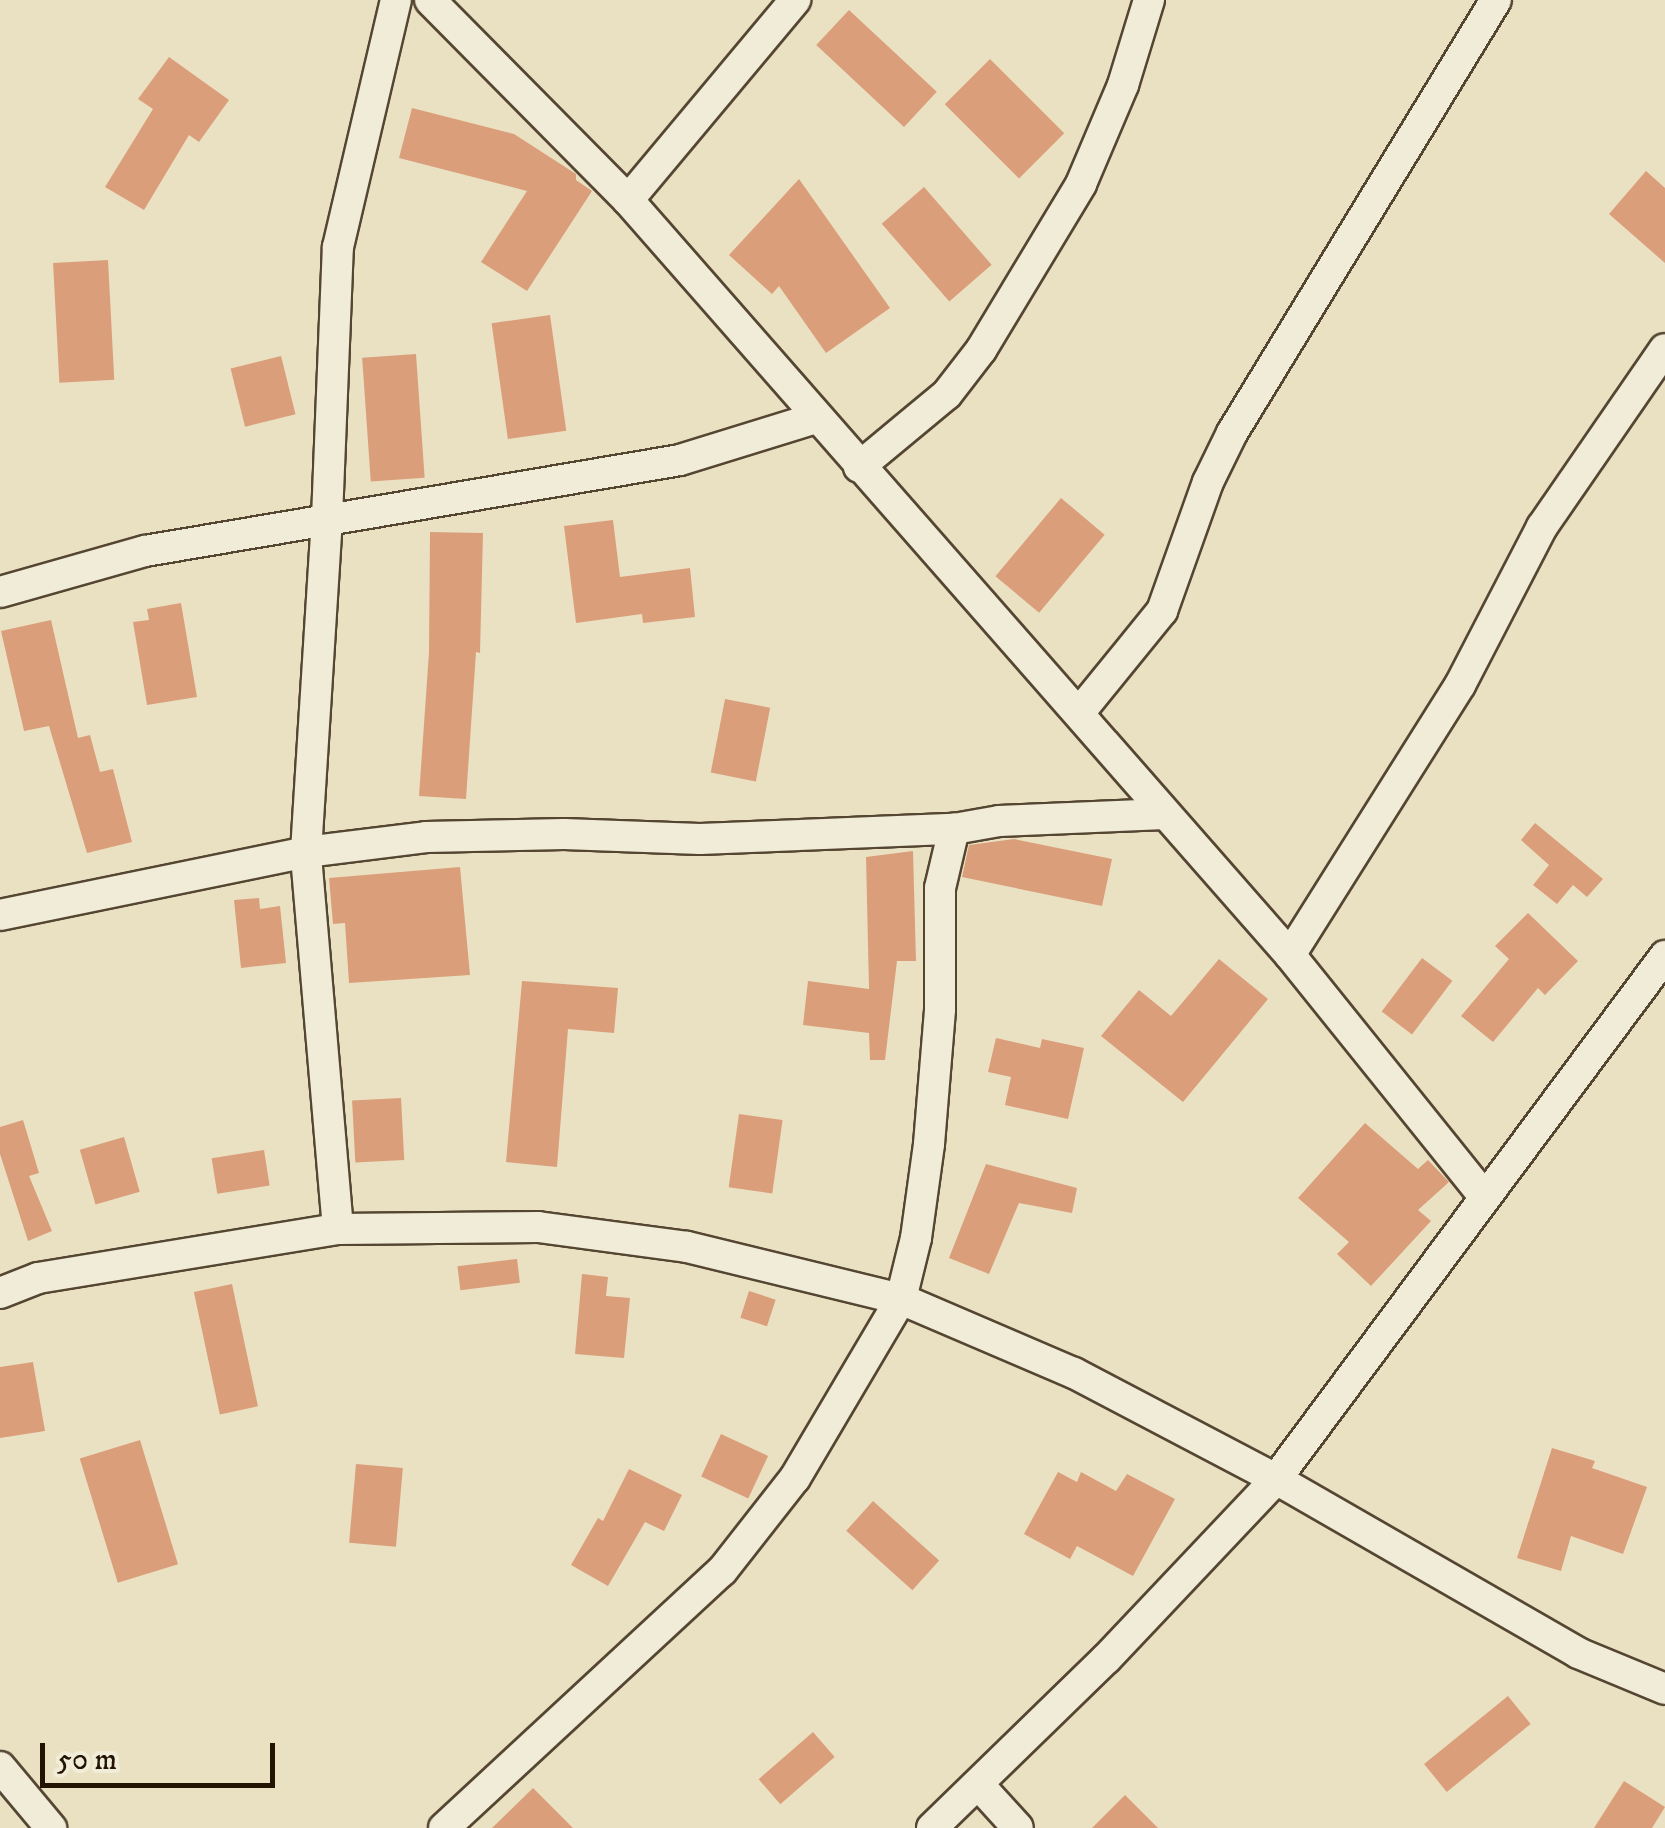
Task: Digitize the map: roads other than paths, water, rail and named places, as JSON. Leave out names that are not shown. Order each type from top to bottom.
[{"type":"street","points":[[338,1230],[306,852],[328,518],[338,246],[396,0]]},
{"type":"street","points":[[430,0],[628,200],[1290,955],[1484,1196]]},
{"type":"street","points":[[628,200],[795,0]]},
{"type":"street","points":[[859,467],[947,394],[982,350],[1081,184],[1123,85],[1149,0]]},
{"type":"street","points":[[1079,713],[1162,611],[1208,482],[1232,432],[1496,0]]},
{"type":"street","points":[[1290,955],[1460,685],[1542,527],[1665,349]]},
{"type":"street","points":[[0,592],[145,551],[680,460],[816,418]]},
{"type":"street","points":[[0,915],[306,852],[426,837],[564,834],[700,838],[954,829],[999,821],[1166,814]]},
{"type":"street","points":[[444,1828],[722,1571],[795,1478],[901,1300],[916,1238],[929,1144],[940,1009],[940,888],[954,829]]},
{"type":"street","points":[[932,1828],[1106,1659],[1276,1478],[1665,956]]},
{"type":"street","points":[[0,1293],[38,1278],[338,1230],[538,1227],[687,1247],[901,1300],[1074,1372],[1276,1478],[1578,1653],[1665,1689]]},
{"type":"street","points":[[0,1768],[51,1828]]},
{"type":"street","points":[[978,1784],[1018,1828]]}]
